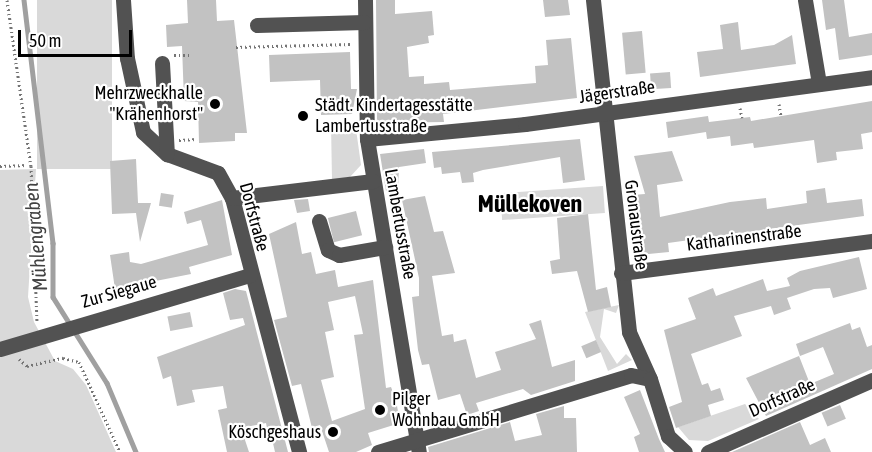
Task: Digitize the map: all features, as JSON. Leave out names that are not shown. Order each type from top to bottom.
[{"type":"street","name":"Dorfstraße","points":[[123,0],[139,121],[143,132],[167,154],[206,165],[223,179],[232,198],[250,275],[299,452]]},
{"type":"street","name":"Lambertusstraße","points":[[365,0],[367,139],[372,181],[418,446]]},
{"type":"street","name":"Gronaustraße","points":[[593,0],[602,114],[629,332],[650,379]]},
{"type":"street","points":[[804,0],[819,84]]},
{"type":"street","points":[[257,25],[364,22]]},
{"type":"street","points":[[162,63],[167,154]]},
{"type":"street","name":"Jägerstraße","points":[[367,139],[602,114],[872,77]]},
{"type":"street","points":[[232,198],[372,181]]},
{"type":"street","points":[[320,221],[325,244],[334,252],[385,247]]},
{"type":"street","name":"Katharinenstraße","points":[[621,273],[872,241]]},
{"type":"street","name":"Zur Siegaue","points":[[7,346],[250,275]]},
{"type":"street","points":[[378,452],[418,446],[632,375],[650,379],[668,436],[685,452]]},
{"type":"street","name":"Dorfstraße","points":[[708,452],[872,380]]},
{"type":"path","points":[[7,0],[37,239],[33,338]]},
{"type":"path","points":[[236,46],[365,43]]},
{"type":"path","points":[[0,166],[27,165]]},
{"type":"path","points":[[7,346],[27,366],[63,358],[79,362],[120,452]]},
{"type":"shaded area","points":[[37,0],[112,0],[112,169],[37,169]]},
{"type":"shaded area","points":[[355,122],[361,165],[350,177],[332,180],[331,124]]},
{"type":"shaded area","points":[[36,169],[28,297],[34,322],[55,361],[73,369],[86,385],[116,452],[0,452],[0,170]]},
{"type":"shaded area","points":[[603,186],[605,213],[502,220],[500,193]]},
{"type":"shaded area","points":[[619,305],[616,313],[604,309],[600,337],[617,364],[626,354],[632,360],[608,371],[585,312]]},
{"type":"shaded area","points":[[745,404],[759,419],[708,441],[689,440],[678,427]]},
{"type":"building","name":"Mehrzweckhalle \"Krähenhorst\"","points":[[187,0],[216,0],[217,21],[234,20],[247,133],[235,133],[235,141],[199,143],[198,102],[184,101],[182,46],[167,47],[166,25],[188,23]]},
{"type":"building","points":[[376,0],[395,0],[395,14],[432,11],[434,35],[428,36],[429,43],[407,47],[409,77],[424,76],[424,84],[449,82],[450,90],[536,83],[535,66],[548,65],[546,40],[571,38],[577,98],[443,114],[444,122],[377,123]]},
{"type":"building","points":[[543,0],[568,0],[570,15],[545,17]]},
{"type":"building","points":[[822,0],[844,0],[849,37],[872,33],[872,55],[839,60],[835,28],[826,30]]},
{"type":"building","points":[[738,22],[741,50],[774,45],[792,35],[796,64],[700,77],[697,52],[723,49],[720,25]]},
{"type":"building","points":[[642,31],[646,73],[626,75],[622,33]]},
{"type":"building","points":[[350,52],[351,89],[357,89],[352,114],[321,115],[320,80],[270,82],[269,55]]},
{"type":"building","points":[[670,72],[671,88],[651,89],[650,73]]},
{"type":"building","points":[[872,101],[872,132],[861,134],[863,149],[836,152],[837,160],[817,163],[814,140],[754,148],[753,143],[731,146],[730,136],[707,139],[706,132],[668,138],[666,122],[708,116],[709,122],[750,117],[751,121]]},
{"type":"building","points":[[580,139],[585,180],[563,183],[560,157],[483,170],[473,173],[474,182],[462,183],[460,172],[442,174],[441,167],[434,168],[432,152]]},
{"type":"building","points":[[424,149],[426,163],[399,167],[398,190],[386,191],[380,154]]},
{"type":"building","points":[[672,151],[683,181],[657,185],[660,217],[730,202],[766,198],[767,209],[807,203],[806,191],[825,188],[827,203],[862,199],[864,216],[668,243],[669,252],[638,255],[632,195],[645,194],[634,156]]},
{"type":"building","points":[[136,159],[138,203],[151,203],[140,242],[136,213],[112,214],[110,161]]},
{"type":"building","points":[[161,193],[174,195],[172,208],[159,206]]},
{"type":"building","points":[[425,196],[434,232],[443,231],[455,273],[432,276],[442,336],[453,334],[454,342],[466,339],[476,378],[501,370],[495,352],[536,339],[529,324],[541,320],[552,367],[575,360],[575,381],[531,395],[523,389],[476,403],[479,411],[467,415],[460,394],[438,400],[429,364],[422,365],[418,350],[412,297],[419,296],[419,278],[402,200]]},
{"type":"building","points":[[308,199],[310,211],[297,213],[294,200]]},
{"type":"building","points":[[222,200],[232,255],[189,267],[191,274],[115,289],[110,255],[129,252],[130,262],[141,264],[208,245],[201,220],[187,224],[184,212]]},
{"type":"building","points":[[356,211],[362,235],[334,242],[328,218]]},
{"type":"building","points":[[588,214],[596,290],[607,287],[611,307],[588,312],[577,271],[552,274],[550,261],[560,259],[557,218]]},
{"type":"building","points":[[296,222],[302,254],[311,252],[316,274],[335,270],[338,287],[373,280],[386,388],[391,387],[400,423],[368,433],[372,445],[356,452],[329,452],[320,425],[312,428],[301,384],[292,386],[274,320],[287,317],[269,234]],"holes":[[[355,296],[363,334],[354,335],[365,409],[332,421],[321,380],[334,377],[325,332],[334,330],[328,302]]]},
{"type":"building","points":[[859,257],[867,289],[833,298],[830,288],[814,289],[787,298],[791,309],[774,315],[771,306],[734,316],[742,336],[691,354],[702,385],[708,383],[711,391],[720,388],[724,400],[708,405],[711,416],[676,428],[669,407],[682,402],[664,330],[696,319],[688,298],[713,288],[716,296],[763,279],[767,291],[790,286],[787,278],[800,271]]},
{"type":"building","points":[[235,289],[246,291],[288,452],[275,452],[272,439],[280,437],[269,439],[266,423],[241,428],[249,452],[227,452],[218,410],[227,408],[223,386],[192,390],[195,402],[177,406],[171,376],[163,379],[157,357],[245,325],[243,318],[230,320],[223,293]]},
{"type":"building","points":[[190,312],[193,327],[170,331],[167,316]]},
{"type":"building","points":[[850,323],[852,330],[860,327],[867,347],[872,345],[872,369],[766,416],[746,378],[799,356],[810,384],[834,374],[823,347],[800,356],[796,344]]},
{"type":"building","points":[[596,340],[601,352],[586,358],[581,346]]},
{"type":"building","points":[[640,390],[665,452],[639,452],[634,437],[640,434],[624,397]]},
{"type":"building","points":[[840,405],[846,419],[827,427],[822,413]]},
{"type":"building","points":[[564,406],[564,418],[576,418],[577,452],[429,452],[428,447],[510,422],[515,441],[542,435],[536,414]]},
{"type":"building","points":[[800,422],[810,445],[825,438],[831,452],[732,452]]},
{"type":"waterway","name":"Mühlengraben","points":[[24,0],[53,243],[53,297],[107,383],[136,452]]},
{"type":"place","name":"Mehrzweckhalle \"Krähenhorst\"","points":[[215,104]]},
{"type":"place","name":"Städt. Kindertagesstätte Lambertusstraße","points":[[303,116]]},
{"type":"place","name":"Pilger Wohnbau GmbH","points":[[380,410]]},
{"type":"place","name":"Köschgeshaus","points":[[333,432]]},
{"type":"district","name":"Müllekoven","points":[[530,204]]}]
